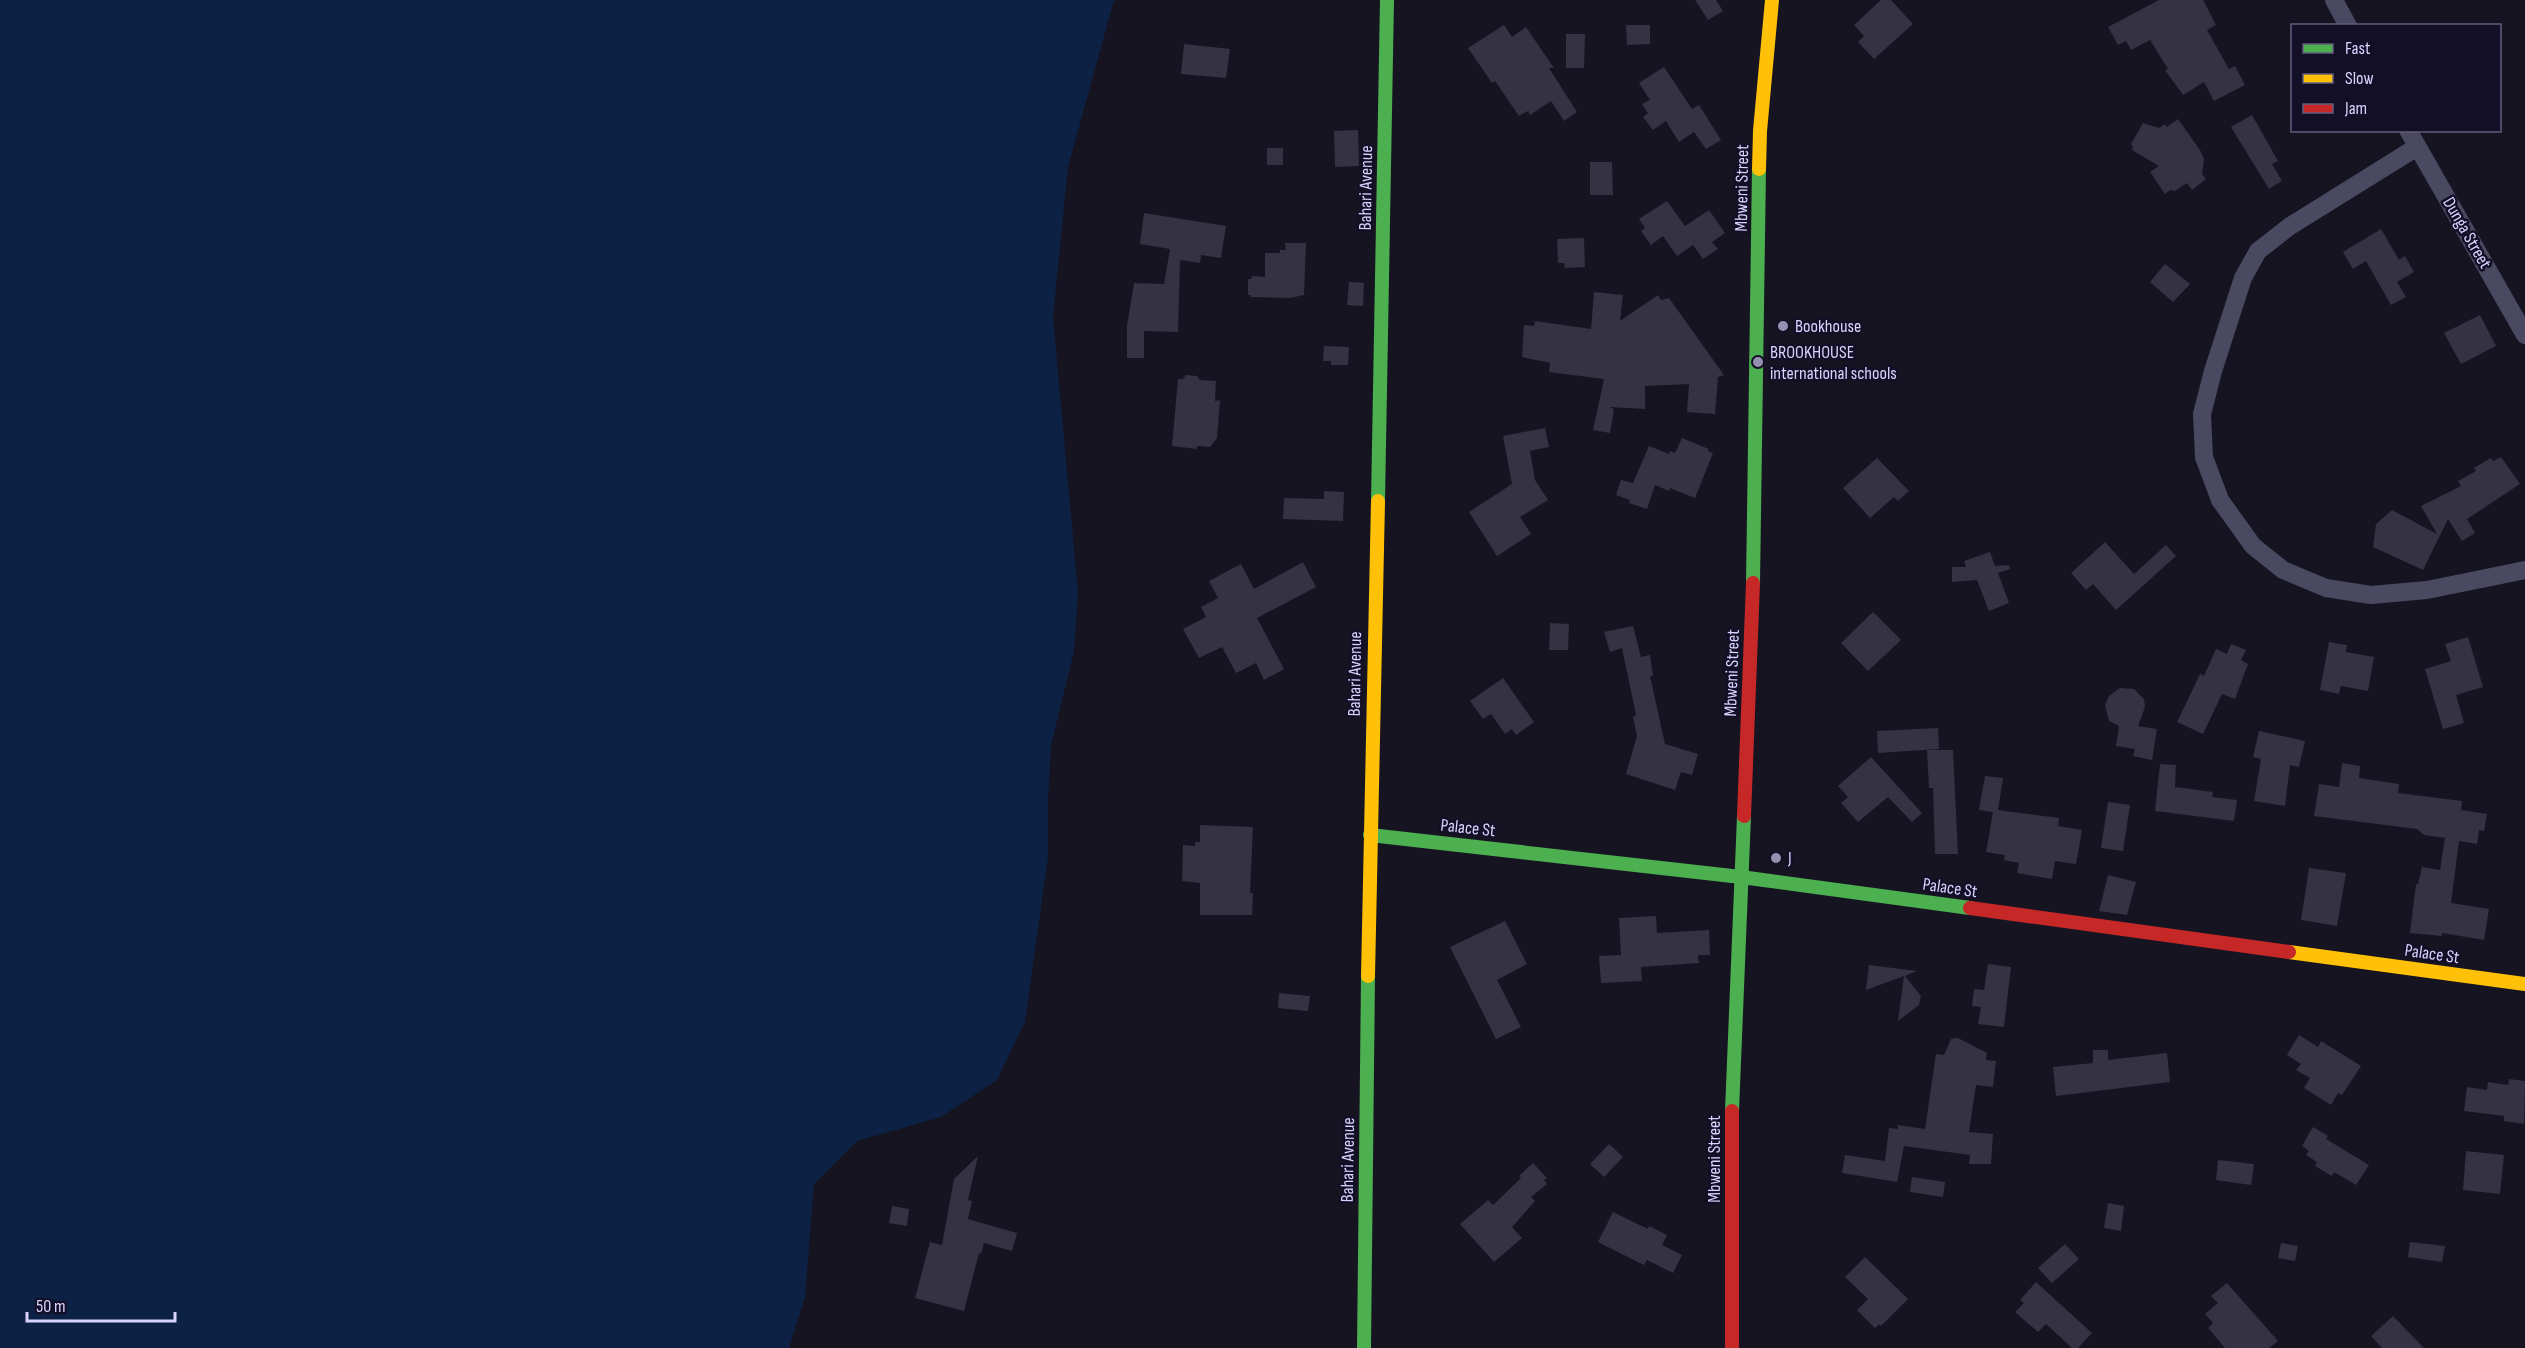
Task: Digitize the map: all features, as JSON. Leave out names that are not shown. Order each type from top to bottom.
[{"type":"street","name":"Bahari Avenue","points":[[1365,1348],[1370,835],[1382,358],[1387,0]]},
{"type":"street","name":"Mbweni Street","points":[[1732,1348],[1731,1128],[1752,634],[1760,131],[1772,0]]},
{"type":"street","points":[[2334,0],[2347,24]]},
{"type":"street","name":"Dunga Street","points":[[2409,132],[2525,334]]},
{"type":"street","points":[[2417,147],[2290,226],[2258,251],[2243,278],[2213,370],[2202,414],[2204,457],[2220,500],[2253,546],[2283,570],[2326,588],[2371,594],[2427,590],[2525,570]]},
{"type":"street","name":"Palace St","points":[[1370,835],[1741,877],[2525,984]]},
{"type":"water","points":[[0,0],[1114,0],[1068,167],[1053,317],[1078,593],[1074,651],[1051,746],[1048,857],[1025,1022],[997,1080],[941,1117],[857,1141],[814,1184],[805,1297],[789,1348],[0,1348]]},
{"type":"building","points":[[1695,0],[1716,0],[1723,11],[1708,20]]},
{"type":"building","points":[[1881,0],[1891,0],[1913,24],[1874,59],[1858,42],[1864,36],[1854,25]]},
{"type":"building","points":[[2159,0],[2203,0],[2216,25],[2207,30],[2229,69],[2235,66],[2245,85],[2214,101],[2204,82],[2183,95],[2165,70],[2168,69],[2150,40],[2131,50],[2126,41],[2118,45],[2108,27]]},
{"type":"building","points":[[1504,25],[1512,37],[1526,27],[1554,68],[1549,68],[1577,112],[1564,121],[1551,101],[1530,115],[1528,111],[1519,116],[1468,48]]},
{"type":"building","points":[[1626,25],[1650,25],[1650,44],[1627,45]]},
{"type":"building","points":[[1566,34],[1585,34],[1584,68],[1566,68]]},
{"type":"building","points":[[1184,44],[1230,49],[1226,78],[1181,74]]},
{"type":"building","points":[[1664,67],[1692,109],[1699,105],[1721,140],[1706,149],[1694,132],[1679,142],[1666,121],[1653,130],[1643,117],[1648,113],[1642,104],[1650,100],[1639,83]]},
{"type":"building","points":[[2252,115],[2278,161],[2272,164],[2282,181],[2269,189],[2231,127]]},
{"type":"building","points":[[2178,119],[2200,150],[2204,159],[2202,174],[2206,179],[2192,190],[2187,183],[2165,194],[2150,172],[2159,166],[2132,150],[2131,144],[2143,123],[2159,128],[2165,124],[2167,127]]},
{"type":"building","points":[[1358,130],[1359,166],[1335,167],[1334,131]]},
{"type":"building","points":[[1267,148],[1283,148],[1283,165],[1267,165]]},
{"type":"building","points":[[1590,162],[1612,162],[1613,195],[1590,195]]},
{"type":"building","points":[[1667,201],[1685,226],[1709,210],[1725,233],[1712,242],[1718,249],[1703,259],[1693,245],[1677,256],[1663,236],[1651,245],[1641,231],[1645,228],[1639,219]]},
{"type":"building","points":[[1144,213],[1226,226],[1221,258],[1201,255],[1200,263],[1180,260],[1178,332],[1144,331],[1144,358],[1127,358],[1127,326],[1134,283],[1164,284],[1170,249],[1140,244]]},
{"type":"building","points":[[2381,229],[2399,260],[2405,256],[2414,272],[2397,282],[2406,297],[2391,305],[2366,261],[2353,269],[2343,252]]},
{"type":"building","points":[[1584,238],[1585,267],[1565,268],[1564,263],[1558,263],[1557,239]]},
{"type":"building","points":[[1285,243],[1306,243],[1304,295],[1290,298],[1248,295],[1248,279],[1252,276],[1265,277],[1265,253],[1280,253],[1280,250],[1286,250]]},
{"type":"building","points":[[2165,264],[2190,284],[2173,302],[2150,282]]},
{"type":"building","points":[[1349,282],[1364,283],[1363,306],[1347,305]]},
{"type":"building","points":[[1594,292],[1623,295],[1620,321],[1658,295],[1661,300],[1669,298],[1724,375],[1718,377],[1715,414],[1687,412],[1689,384],[1645,386],[1645,409],[1609,407],[1614,409],[1610,433],[1593,430],[1604,379],[1549,372],[1550,363],[1522,357],[1524,325],[1534,326],[1535,321],[1591,329]]},
{"type":"building","points":[[2480,315],[2496,346],[2461,364],[2444,333]]},
{"type":"building","points":[[1324,346],[1349,347],[1348,365],[1331,365],[1331,361],[1323,361]]},
{"type":"building","points":[[1186,375],[1197,376],[1200,380],[1216,381],[1215,401],[1220,400],[1217,438],[1210,447],[1197,446],[1197,449],[1172,446],[1178,379],[1183,379]]},
{"type":"building","points":[[1545,428],[1549,447],[1530,451],[1535,480],[1548,500],[1520,517],[1531,534],[1497,556],[1469,512],[1512,484],[1503,436]]},
{"type":"building","points":[[1682,438],[1709,449],[1708,451],[1713,453],[1695,498],[1655,485],[1647,509],[1629,503],[1630,500],[1616,495],[1621,480],[1633,483],[1649,446],[1669,454],[1670,451],[1675,453]]},
{"type":"building","points":[[2501,457],[2520,484],[2467,519],[2475,533],[2462,541],[2448,519],[2423,570],[2373,547],[2376,524],[2392,510],[2437,534],[2421,506],[2461,486],[2458,481],[2476,471],[2474,468],[2491,458],[2493,461]]},
{"type":"building","points":[[1877,458],[1909,491],[1898,501],[1894,497],[1870,518],[1843,488]]},
{"type":"building","points":[[1324,491],[1344,492],[1343,521],[1283,519],[1284,498],[1324,499]]},
{"type":"building","points":[[2105,542],[2134,574],[2166,545],[2176,556],[2116,610],[2093,584],[2086,590],[2071,573]]},
{"type":"building","points":[[1990,552],[1995,566],[2009,565],[2010,569],[1998,573],[2009,603],[1989,611],[1977,580],[1952,582],[1952,567],[1966,567],[1964,561]]},
{"type":"building","points":[[1303,562],[1316,587],[1257,618],[1284,669],[1264,680],[1256,663],[1236,673],[1222,647],[1199,658],[1183,629],[1206,617],[1201,607],[1218,598],[1209,581],[1241,564],[1254,589]]},
{"type":"building","points":[[1873,612],[1901,640],[1868,671],[1841,643]]},
{"type":"building","points":[[1550,623],[1569,624],[1568,650],[1549,650]]},
{"type":"building","points":[[1633,626],[1641,657],[1650,655],[1653,676],[1650,676],[1665,744],[1698,754],[1692,775],[1681,772],[1675,790],[1626,774],[1637,736],[1633,717],[1636,715],[1622,648],[1610,652],[1604,632]]},
{"type":"building","points":[[2468,637],[2483,687],[2456,695],[2464,723],[2443,729],[2425,669],[2451,661],[2445,644]]},
{"type":"building","points":[[2329,642],[2347,645],[2346,652],[2374,657],[2368,691],[2341,686],[2339,694],[2320,690]]},
{"type":"building","points":[[2231,644],[2246,650],[2241,660],[2248,664],[2235,699],[2222,694],[2203,734],[2177,722],[2200,674],[2204,676],[2216,649],[2227,654]]},
{"type":"building","points":[[1503,678],[1534,722],[1516,735],[1512,729],[1505,734],[1491,714],[1483,719],[1470,701]]},
{"type":"building","points":[[2120,688],[2134,689],[2144,699],[2145,707],[2138,726],[2157,729],[2152,760],[2133,756],[2135,749],[2116,746],[2119,726],[2109,721],[2105,705],[2109,696]]},
{"type":"building","points":[[1938,728],[1939,749],[1878,753],[1877,731]]},
{"type":"building","points":[[2259,731],[2305,741],[2299,767],[2290,765],[2285,806],[2254,801],[2261,759],[2253,757]]},
{"type":"building","points":[[1927,750],[1953,750],[1958,854],[1935,854],[1933,788],[1929,788]]},
{"type":"building","points":[[1871,757],[1922,813],[1912,822],[1888,797],[1858,822],[1841,803],[1848,797],[1838,786]]},
{"type":"building","points":[[2342,763],[2360,766],[2359,778],[2399,784],[2398,793],[2462,801],[2461,810],[2487,814],[2484,831],[2479,830],[2477,844],[2459,841],[2451,903],[2489,909],[2484,940],[2442,933],[2442,936],[2410,933],[2416,884],[2418,884],[2422,867],[2440,870],[2445,838],[2424,835],[2417,829],[2314,816],[2319,784],[2339,787]]},
{"type":"building","points":[[2160,764],[2176,765],[2175,787],[2213,792],[2212,797],[2237,800],[2234,821],[2155,811]]},
{"type":"building","points":[[1985,776],[2003,778],[1998,810],[2059,818],[2058,826],[2082,830],[2076,864],[2055,861],[2052,879],[2017,873],[2019,863],[2004,860],[2005,855],[1986,852],[1993,812],[1979,810]]},
{"type":"building","points":[[2108,802],[2130,805],[2123,851],[2101,848]]},
{"type":"building","points":[[1200,825],[1253,827],[1250,893],[1253,893],[1252,915],[1200,915],[1200,883],[1182,881],[1183,845],[1195,846],[1195,842],[1200,842]]},
{"type":"building","points":[[2309,868],[2346,873],[2337,926],[2301,920]]},
{"type":"building","points":[[2108,875],[2136,882],[2127,915],[2099,911]]},
{"type":"building","points":[[1656,916],[1657,933],[1709,930],[1710,955],[1698,955],[1699,963],[1641,967],[1642,981],[1601,983],[1599,956],[1621,955],[1619,918]]},
{"type":"building","points":[[1505,921],[1527,964],[1497,980],[1521,1027],[1496,1039],[1450,947]]},
{"type":"building","points":[[1988,964],[2011,967],[2004,1027],[1978,1024],[1981,1007],[1972,1006],[1974,989],[1984,990]]},
{"type":"building","points":[[1869,965],[1917,971],[1905,976],[1921,996],[1919,1005],[1898,1021],[1904,976],[1866,990]]},
{"type":"building","points":[[1279,993],[1310,996],[1308,1011],[1278,1008]]},
{"type":"building","points":[[2299,1035],[2318,1047],[2321,1041],[2361,1066],[2342,1095],[2338,1093],[2331,1105],[2304,1088],[2310,1078],[2296,1070],[2301,1064],[2287,1055]]},
{"type":"building","points":[[1958,1038],[1987,1053],[1986,1060],[1996,1061],[1993,1087],[1976,1085],[1969,1132],[1993,1134],[1991,1164],[1969,1164],[1970,1155],[1904,1146],[1897,1182],[1842,1173],[1845,1155],[1885,1161],[1889,1128],[1898,1129],[1898,1125],[1925,1129],[1936,1054],[1944,1055],[1951,1039]]},
{"type":"building","points":[[2093,1050],[2108,1050],[2108,1060],[2167,1053],[2170,1082],[2056,1096],[2053,1067],[2093,1063]]},
{"type":"building","points":[[2509,1079],[2525,1081],[2524,1124],[2504,1121],[2504,1116],[2464,1111],[2467,1087],[2487,1090],[2488,1082],[2508,1085]]},
{"type":"building","points":[[2313,1127],[2328,1136],[2326,1139],[2369,1165],[2356,1185],[2334,1172],[2332,1176],[2315,1166],[2317,1162],[2306,1155],[2309,1151],[2302,1146]]},
{"type":"building","points":[[1609,1144],[1623,1157],[1604,1177],[1590,1164]]},
{"type":"building","points":[[2466,1151],[2504,1155],[2500,1194],[2463,1190]]},
{"type":"building","points":[[978,1156],[968,1200],[972,1201],[968,1219],[1017,1233],[1012,1251],[984,1243],[981,1254],[979,1253],[964,1311],[915,1298],[930,1242],[942,1245],[954,1179]]},
{"type":"building","points":[[2218,1160],[2254,1164],[2251,1185],[2216,1180]]},
{"type":"building","points":[[1533,1163],[1547,1178],[1544,1180],[1547,1184],[1531,1197],[1535,1201],[1512,1227],[1522,1238],[1494,1262],[1460,1224],[1488,1200],[1493,1205]]},
{"type":"building","points":[[1912,1177],[1945,1182],[1943,1197],[1910,1192]]},
{"type":"building","points":[[2108,1203],[2124,1206],[2121,1231],[2104,1228]]},
{"type":"building","points":[[892,1206],[909,1209],[907,1226],[889,1223]]},
{"type":"building","points":[[1613,1212],[1648,1229],[1649,1226],[1667,1235],[1662,1245],[1682,1255],[1673,1273],[1647,1260],[1644,1265],[1598,1242]]},
{"type":"building","points":[[2410,1242],[2445,1246],[2442,1262],[2408,1257]]},
{"type":"building","points":[[2281,1243],[2298,1246],[2295,1261],[2278,1258]]},
{"type":"building","points":[[2065,1244],[2079,1259],[2052,1283],[2038,1268]]},
{"type":"building","points":[[1865,1257],[1908,1299],[1881,1326],[1879,1324],[1875,1328],[1857,1310],[1868,1299],[1845,1277]]},
{"type":"building","points":[[2036,1282],[2092,1333],[2078,1348],[2072,1348],[2046,1324],[2038,1332],[2015,1312],[2024,1303],[2020,1300]]},
{"type":"building","points":[[2227,1283],[2278,1341],[2269,1348],[2225,1348],[2208,1328],[2213,1323],[2205,1314],[2218,1303],[2211,1296]]},
{"type":"building","points":[[2393,1316],[2424,1348],[2382,1348],[2371,1336]]},
{"type":"traffic: fast","points":[[1378,501],[1387,0]]},
{"type":"traffic: fast","points":[[1753,583],[1759,169]]},
{"type":"traffic: fast","points":[[1732,1111],[1744,816]]},
{"type":"traffic: fast","points":[[1370,835],[1741,877],[1970,908]]},
{"type":"traffic: fast","points":[[1364,1348],[1368,976]]},
{"type":"traffic: slow","points":[[1759,169],[1760,131],[1772,0]]},
{"type":"traffic: slow","points":[[1368,976],[1378,501]]},
{"type":"traffic: slow","points":[[2289,952],[2525,984]]},
{"type":"traffic: jam","points":[[1744,816],[1753,583]]},
{"type":"traffic: jam","points":[[1970,908],[2289,952]]},
{"type":"traffic: jam","points":[[1732,1111],[1732,1348]]},
{"type":"place","name":"Bookhouse","points":[[1783,326]]},
{"type":"place","name":"BROOKHOUSE international schools","points":[[1758,362]]},
{"type":"place","name":"J","points":[[1776,858]]}]
